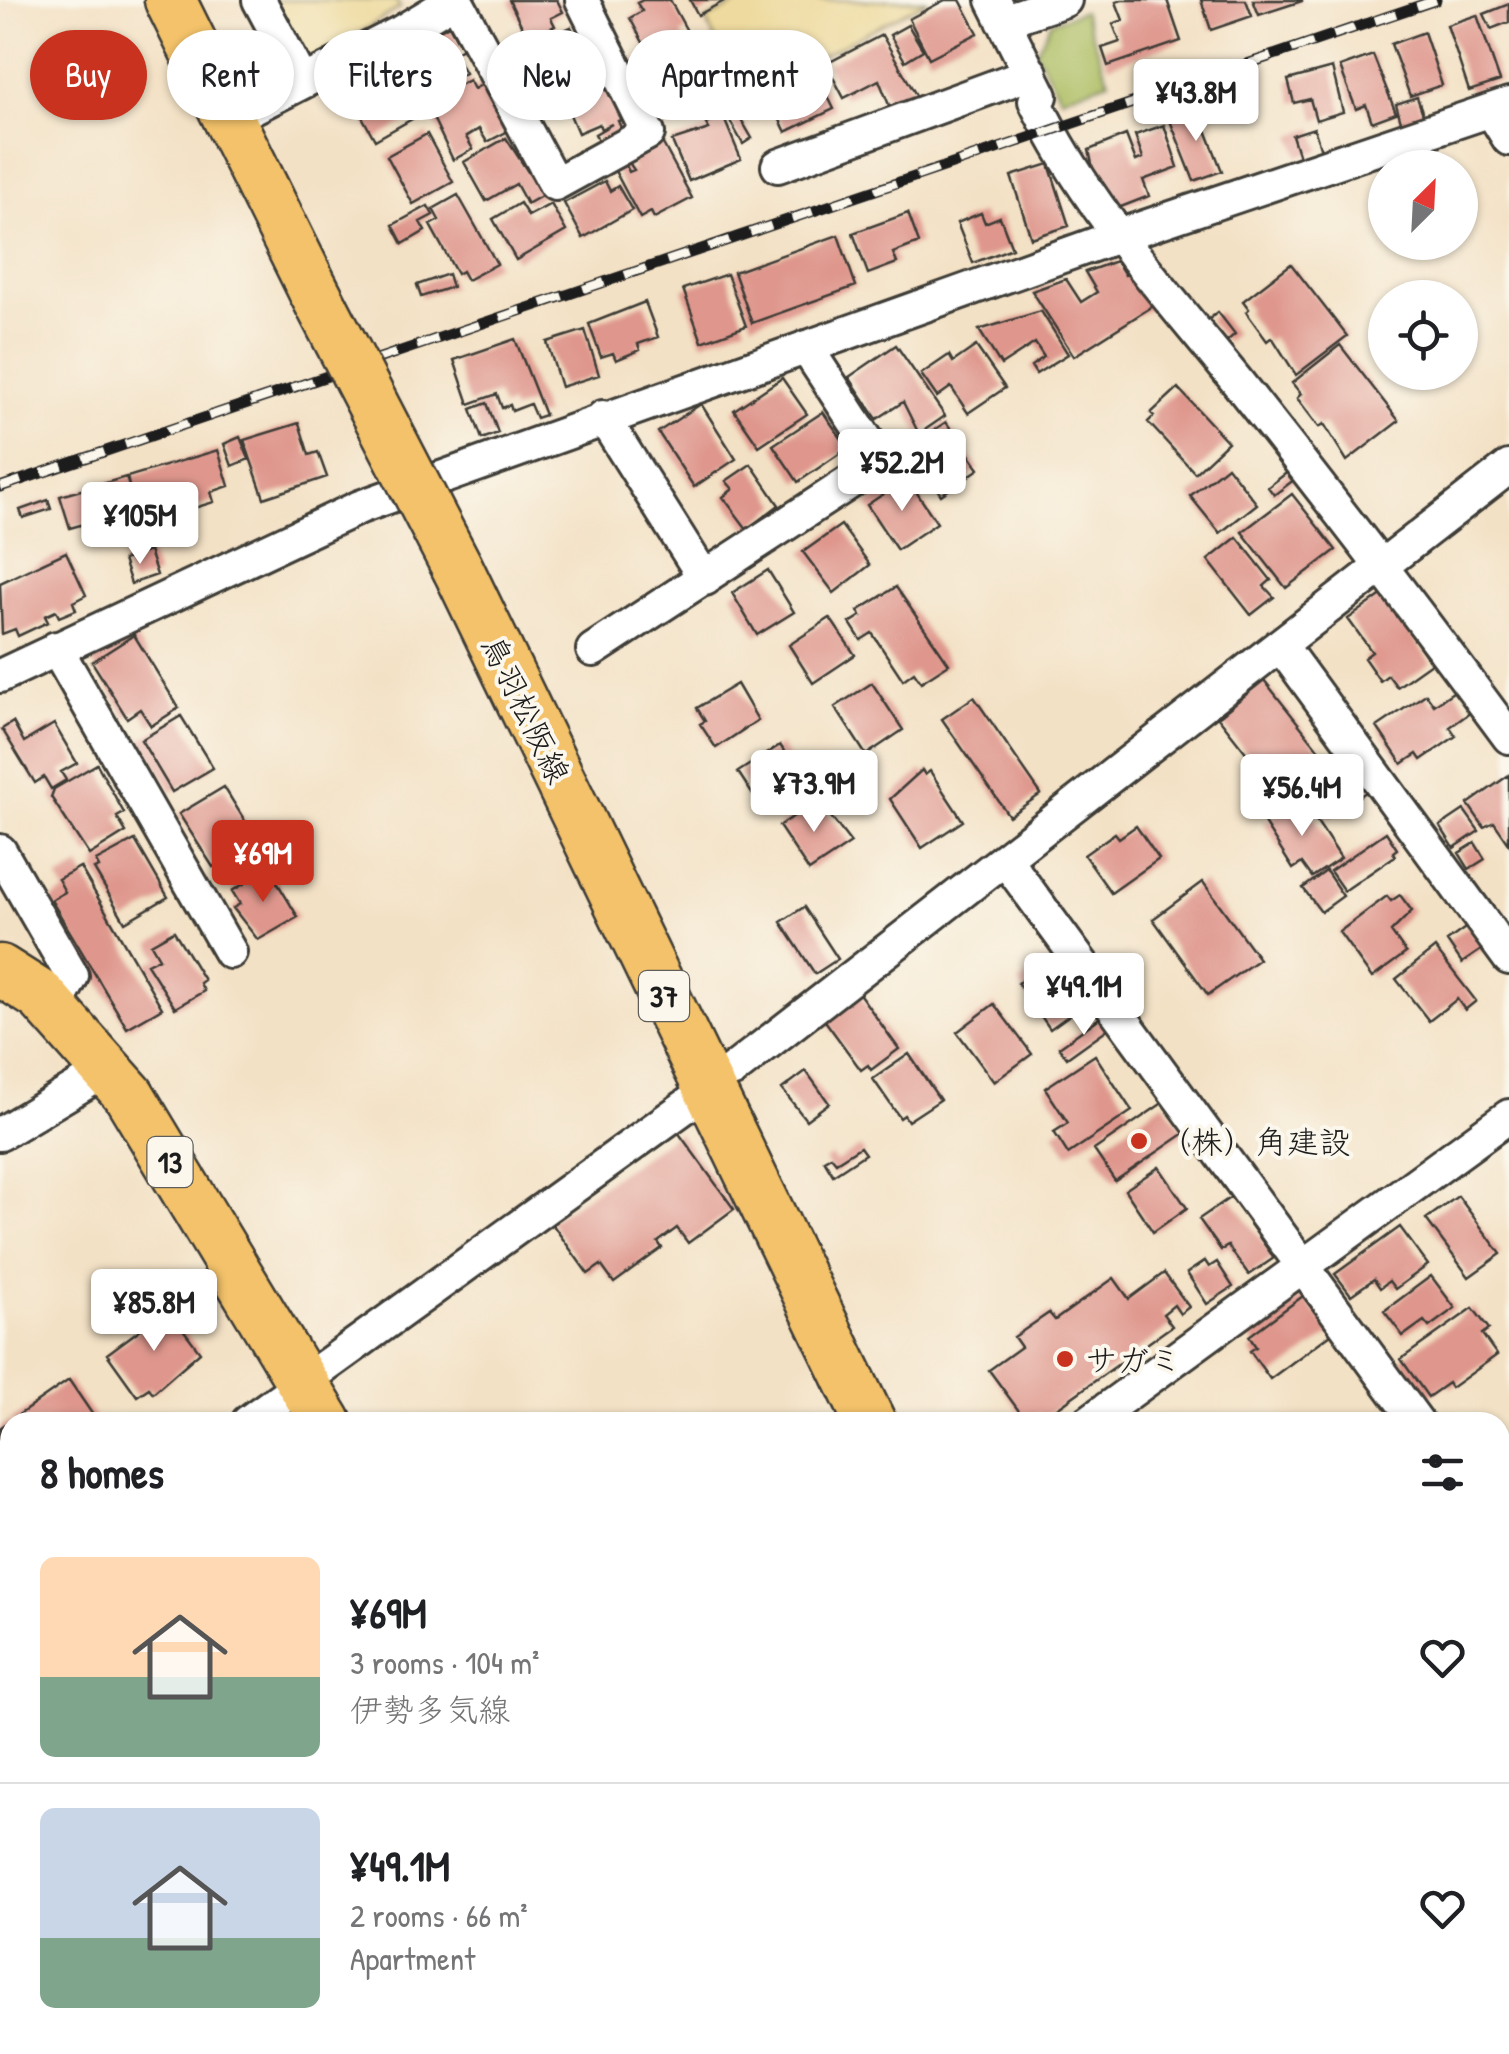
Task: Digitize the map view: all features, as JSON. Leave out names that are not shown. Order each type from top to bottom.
[{"type":"main road","name":"鳥羽松阪線","points":[[170,0],[313,290],[458,569],[865,1412]]},
{"type":"main road","name":"13","points":[[0,970],[41,996],[129,1094],[315,1403]]},
{"type":"street","points":[[259,0],[302,81]]},
{"type":"street","points":[[294,85],[455,0],[554,184],[648,133],[582,0]]},
{"type":"street","points":[[1065,0],[998,10],[1042,96],[1034,101],[1060,155],[1118,236],[1381,562],[1509,737]]},
{"type":"street","points":[[778,166],[1031,73]]},
{"type":"street","points":[[0,676],[360,507],[603,417],[1500,107],[1509,139]]},
{"type":"street","points":[[593,650],[881,462],[806,347]]},
{"type":"street","points":[[603,417],[706,578]]},
{"type":"street","points":[[733,1070],[1280,646],[1381,562],[1509,467]]},
{"type":"street","points":[[1280,646],[1509,958]]},
{"type":"street","points":[[56,648],[230,952]]},
{"type":"street","points":[[0,851],[72,976],[54,1010]]},
{"type":"street","points":[[1005,859],[1408,1412]]},
{"type":"street","points":[[0,1134],[107,1070]]},
{"type":"street","points":[[283,1412],[315,1403],[693,1102]]},
{"type":"street","points":[[1102,1412],[1509,1116]]},
{"type":"green space","points":[[1083,11],[1109,81],[1061,98],[1036,52],[1051,22]]},
{"type":"sand","points":[[263,0],[396,0],[400,8],[364,30],[314,30],[314,60],[299,69],[294,59],[294,30],[279,30]]},
{"type":"sand","points":[[745,0],[928,0],[833,50],[833,30],[711,30],[706,20]]},
{"type":"building","points":[[509,0],[557,0],[563,12],[551,18],[555,26],[524,30]]},
{"type":"building","points":[[670,0],[686,30],[636,30],[630,18],[642,11],[637,3]]},
{"type":"building","points":[[690,0],[726,0],[698,15]]},
{"type":"building","points":[[945,0],[960,0],[978,33],[929,58],[909,19]]},
{"type":"building","points":[[1167,0],[1181,41],[1108,66],[1102,48],[1120,42],[1113,24],[1123,20],[1116,2]]},
{"type":"building","points":[[1201,0],[1246,0],[1252,16],[1211,30]]},
{"type":"building","points":[[1253,0],[1302,0],[1302,1],[1259,15]]},
{"type":"building","points":[[1509,4],[1509,22],[1491,29],[1484,14]]},
{"type":"building","points":[[1477,15],[1500,81],[1469,91],[1447,25]]},
{"type":"building","points":[[908,25],[923,50],[905,61],[890,35]]},
{"type":"building","points":[[1424,32],[1442,85],[1410,96],[1391,44]]},
{"type":"building","points":[[882,35],[917,97],[891,110],[879,80],[844,98],[833,77],[833,60]]},
{"type":"building","points":[[1373,55],[1396,113],[1372,122],[1366,105],[1356,109],[1340,67]]},
{"type":"building","points":[[1332,68],[1343,112],[1316,120],[1310,99],[1294,103],[1288,80]]},
{"type":"building","points":[[467,81],[474,89],[483,84],[487,91],[487,120],[504,120],[510,130],[487,142],[479,129],[466,137],[473,149],[453,160],[434,120],[467,120]]},
{"type":"building","points":[[609,88],[623,119],[618,121],[622,130],[599,142],[595,134],[612,124],[601,129],[599,124],[578,133],[572,120],[606,120]]},
{"type":"building","points":[[1417,97],[1424,117],[1402,125],[1396,104]]},
{"type":"building","points":[[1197,107],[1222,171],[1194,181],[1169,118]]},
{"type":"building","points":[[364,120],[410,120],[375,140]]},
{"type":"building","points":[[725,120],[741,159],[689,181],[672,141],[709,129],[706,124]]},
{"type":"building","points":[[729,120],[741,120],[752,138],[743,144]]},
{"type":"building","points":[[780,120],[811,120],[786,132]]},
{"type":"building","points":[[1164,125],[1178,167],[1143,180],[1149,196],[1113,210],[1104,185],[1097,187],[1089,150],[1126,135],[1136,161],[1143,158],[1135,135]]},
{"type":"building","points":[[1314,128],[1321,150],[1299,157],[1292,135]]},
{"type":"building","points":[[427,134],[453,182],[413,204],[387,156]]},
{"type":"building","points":[[506,138],[543,195],[527,204],[516,184],[486,201],[464,162]]},
{"type":"building","points":[[662,142],[692,198],[654,218],[651,212],[640,218],[614,169],[625,163],[629,172],[634,170],[628,161]]},
{"type":"building","points":[[1049,164],[1069,226],[1031,238],[1011,176]]},
{"type":"building","points":[[605,181],[610,191],[618,186],[632,210],[583,238],[564,203]]},
{"type":"building","points":[[458,195],[497,264],[467,280],[462,271],[457,274],[430,225],[439,220],[433,209]]},
{"type":"building","points":[[520,203],[528,216],[551,204],[566,231],[516,260],[493,219]]},
{"type":"building","points":[[428,206],[433,215],[420,222],[425,231],[403,244],[393,225]]},
{"type":"building","points":[[908,213],[919,243],[893,253],[897,263],[868,274],[853,233]]},
{"type":"building","points":[[981,213],[985,223],[1000,217],[1012,248],[973,263],[957,223]]},
{"type":"building","points":[[838,235],[856,286],[752,323],[734,272]]},
{"type":"building","points":[[1116,261],[1125,275],[1131,271],[1153,306],[1074,356],[1032,291],[1066,279],[1081,302],[1097,292],[1085,272]]},
{"type":"building","points":[[1291,264],[1347,336],[1296,375],[1272,337],[1267,341],[1246,312],[1249,309],[1243,301]]},
{"type":"building","points":[[448,274],[452,287],[421,297],[417,285]]},
{"type":"building","points":[[727,274],[746,326],[702,342],[683,289]]},
{"type":"building","points":[[645,302],[658,337],[638,344],[640,350],[616,360],[613,353],[601,357],[589,324]]},
{"type":"building","points":[[1041,311],[1068,354],[1036,374],[1031,366],[1044,357],[1035,343],[1001,365],[979,330]]},
{"type":"building","points":[[1218,312],[1235,334],[1226,342],[1208,320]]},
{"type":"building","points":[[585,330],[599,375],[561,387],[547,342]]},
{"type":"building","points":[[515,339],[545,415],[536,418],[530,404],[512,411],[510,405],[502,408],[497,394],[469,404],[454,360]]},
{"type":"building","points":[[896,345],[945,416],[919,434],[903,402],[877,419],[849,377]]},
{"type":"building","points":[[1340,345],[1368,381],[1368,390],[1375,390],[1399,421],[1347,461],[1324,424],[1319,427],[1297,398],[1301,394],[1292,383]]},
{"type":"building","points":[[976,346],[1005,388],[968,413],[951,387],[937,397],[921,374],[949,355],[953,362]]},
{"type":"building","points":[[782,378],[807,414],[759,446],[734,410]]},
{"type":"building","points":[[1178,388],[1228,442],[1195,473],[1148,422],[1154,416],[1151,413]]},
{"type":"building","points":[[487,403],[498,433],[482,439],[471,409]]},
{"type":"building","points":[[701,404],[736,459],[694,487],[658,432]]},
{"type":"building","points":[[823,412],[848,448],[798,482],[773,445]]},
{"type":"building","points":[[946,422],[979,469],[941,495],[909,447]]},
{"type":"building","points":[[299,423],[309,455],[318,452],[327,477],[264,498],[244,440]]},
{"type":"building","points":[[240,437],[249,459],[232,466],[224,444]]},
{"type":"building","points":[[218,450],[229,486],[211,492],[214,502],[178,513],[177,508],[88,537],[84,524],[70,528],[60,496],[126,477],[130,490],[127,477]]},
{"type":"building","points":[[751,464],[779,505],[747,529],[723,497],[733,489],[726,481]]},
{"type":"building","points":[[1227,466],[1257,504],[1220,533],[1190,496]]},
{"type":"building","points":[[1289,471],[1295,479],[1274,495],[1268,487]]},
{"type":"building","points":[[907,478],[937,523],[897,550],[867,505]]},
{"type":"building","points":[[1292,494],[1336,550],[1286,588],[1242,532]]},
{"type":"building","points":[[48,500],[51,509],[23,518],[20,510]]},
{"type":"building","points":[[841,525],[870,565],[834,593],[803,552]]},
{"type":"building","points":[[1237,537],[1271,580],[1264,586],[1274,597],[1251,615],[1208,560]]},
{"type":"building","points":[[149,551],[157,575],[131,584],[123,560]]},
{"type":"building","points":[[66,552],[86,595],[73,602],[76,610],[59,617],[56,611],[45,616],[48,622],[18,636],[15,629],[2,634],[0,583]]},
{"type":"building","points":[[768,570],[794,612],[757,635],[732,593]]},
{"type":"building","points":[[896,587],[949,664],[921,682],[914,672],[903,680],[872,633],[861,640],[850,623],[861,616],[858,611]]},
{"type":"building","points":[[1383,594],[1431,663],[1397,687],[1388,675],[1380,681],[1364,658],[1372,652],[1348,619]]},
{"type":"building","points":[[830,618],[855,655],[813,683],[789,645]]},
{"type":"building","points":[[134,635],[179,708],[151,726],[140,709],[127,718],[92,662]]},
{"type":"building","points":[[1264,680],[1327,760],[1281,797],[1218,717]]},
{"type":"building","points":[[872,683],[903,730],[866,755],[835,707]]},
{"type":"building","points":[[737,684],[758,720],[716,748],[700,724],[705,721],[697,708]]},
{"type":"building","points":[[1456,690],[1471,712],[1450,727],[1456,736],[1421,760],[1417,754],[1402,764],[1377,727],[1426,694],[1434,705]]},
{"type":"building","points":[[974,697],[1041,794],[1009,816],[942,719]]},
{"type":"building","points":[[181,716],[213,768],[172,792],[141,740]]},
{"type":"building","points":[[13,722],[24,742],[54,724],[77,763],[61,772],[66,780],[51,789],[44,777],[35,783],[2,729]]},
{"type":"building","points":[[780,745],[806,785],[764,812],[738,772]]},
{"type":"building","points":[[1355,763],[1372,788],[1327,818],[1318,804],[1323,800],[1316,790]]},
{"type":"building","points":[[97,764],[124,813],[117,817],[126,832],[89,855],[51,797],[54,789]]},
{"type":"building","points":[[922,770],[925,775],[930,771],[963,821],[922,848],[890,799]]},
{"type":"building","points":[[1509,775],[1509,844],[1494,822],[1484,827],[1468,804]]},
{"type":"building","points":[[224,787],[258,842],[213,867],[179,814]]},
{"type":"building","points":[[1302,799],[1341,858],[1312,877],[1302,863],[1293,869],[1264,823]]},
{"type":"building","points":[[818,800],[851,843],[809,871],[779,826]]},
{"type":"building","points":[[1464,810],[1479,831],[1454,848],[1440,826]]},
{"type":"building","points":[[1136,826],[1159,859],[1111,893],[1084,855],[1115,833],[1119,838]]},
{"type":"building","points":[[1386,832],[1397,849],[1393,852],[1395,856],[1344,891],[1330,871]]},
{"type":"building","points":[[135,840],[168,897],[125,922],[94,869],[99,867],[96,861]]},
{"type":"building","points":[[1475,843],[1485,859],[1469,869],[1459,853]]},
{"type":"building","points":[[80,867],[162,1008],[127,1028],[51,900],[65,892],[58,879]]},
{"type":"building","points":[[269,869],[298,917],[258,940],[233,908],[240,904],[232,891]]},
{"type":"building","points":[[1326,871],[1343,896],[1321,912],[1303,888]]},
{"type":"building","points":[[1203,882],[1259,959],[1208,995],[1153,919]]},
{"type":"building","points":[[1400,895],[1412,911],[1391,932],[1406,953],[1372,978],[1339,932],[1387,896],[1391,901]]},
{"type":"building","points":[[804,907],[838,959],[815,974],[781,922]]},
{"type":"building","points":[[1468,926],[1484,948],[1462,963],[1447,941]]},
{"type":"building","points":[[174,931],[204,980],[200,983],[204,991],[175,1008],[147,964],[159,958],[151,944]]},
{"type":"building","points":[[1435,948],[1476,1001],[1465,1010],[1457,999],[1429,1021],[1396,979]]},
{"type":"building","points":[[1055,958],[1086,1003],[1050,1029],[1018,983]]},
{"type":"building","points":[[858,992],[899,1049],[871,1070],[868,1065],[861,1070],[823,1018]]},
{"type":"building","points":[[994,1004],[1032,1054],[994,1082],[957,1032]]},
{"type":"building","points":[[1101,1017],[1109,1028],[1067,1058],[1059,1047]]},
{"type":"building","points":[[909,1054],[940,1100],[908,1121],[904,1115],[900,1118],[873,1079]]},
{"type":"building","points":[[1095,1055],[1132,1111],[1068,1154],[1054,1132],[1068,1123],[1045,1088]]},
{"type":"building","points":[[806,1071],[829,1103],[806,1120],[782,1089]]},
{"type":"building","name":"（株）角建設","points":[[1164,1102],[1185,1133],[1115,1181],[1094,1150]]},
{"type":"building","points":[[678,1132],[734,1209],[688,1243],[677,1228],[658,1242],[662,1248],[614,1283],[601,1265],[588,1274],[550,1221]]},
{"type":"building","points":[[860,1147],[865,1154],[833,1175],[824,1160],[831,1156],[836,1162]]},
{"type":"building","points":[[1159,1167],[1187,1208],[1153,1232],[1125,1190]]},
{"type":"building","points":[[1458,1196],[1501,1254],[1469,1277],[1426,1219]]},
{"type":"building","points":[[1231,1197],[1274,1258],[1249,1275],[1228,1246],[1221,1250],[1199,1219]]},
{"type":"building","points":[[1400,1227],[1428,1265],[1395,1289],[1389,1281],[1380,1288],[1374,1279],[1351,1295],[1335,1274]]},
{"type":"building","points":[[1205,1261],[1209,1267],[1217,1262],[1233,1287],[1207,1304],[1187,1273]]},
{"type":"building","name":"サガミ","points":[[1164,1273],[1189,1307],[1180,1314],[1174,1305],[1163,1314],[1172,1326],[1051,1412],[1020,1412],[989,1370],[1021,1347],[1014,1337],[1049,1313],[1055,1320],[1114,1278],[1129,1299]]},
{"type":"building","points":[[1431,1276],[1455,1308],[1429,1327],[1424,1321],[1403,1336],[1384,1311]]},
{"type":"building","points":[[1303,1296],[1331,1334],[1270,1379],[1250,1351],[1256,1347],[1249,1336]]},
{"type":"building","points":[[1473,1308],[1489,1329],[1482,1334],[1497,1355],[1451,1388],[1448,1383],[1428,1397],[1401,1359]]},
{"type":"building","points":[[168,1309],[200,1352],[153,1393],[149,1388],[137,1396],[107,1354]]},
{"type":"building","points":[[69,1380],[91,1412],[23,1412]]},
{"type":"railway","points":[[0,487],[1436,0]]},
{"type":"place","name":"（株）角建設","points":[[1139,1141]]},
{"type":"place","name":"サガミ","points":[[1065,1359]]}]
